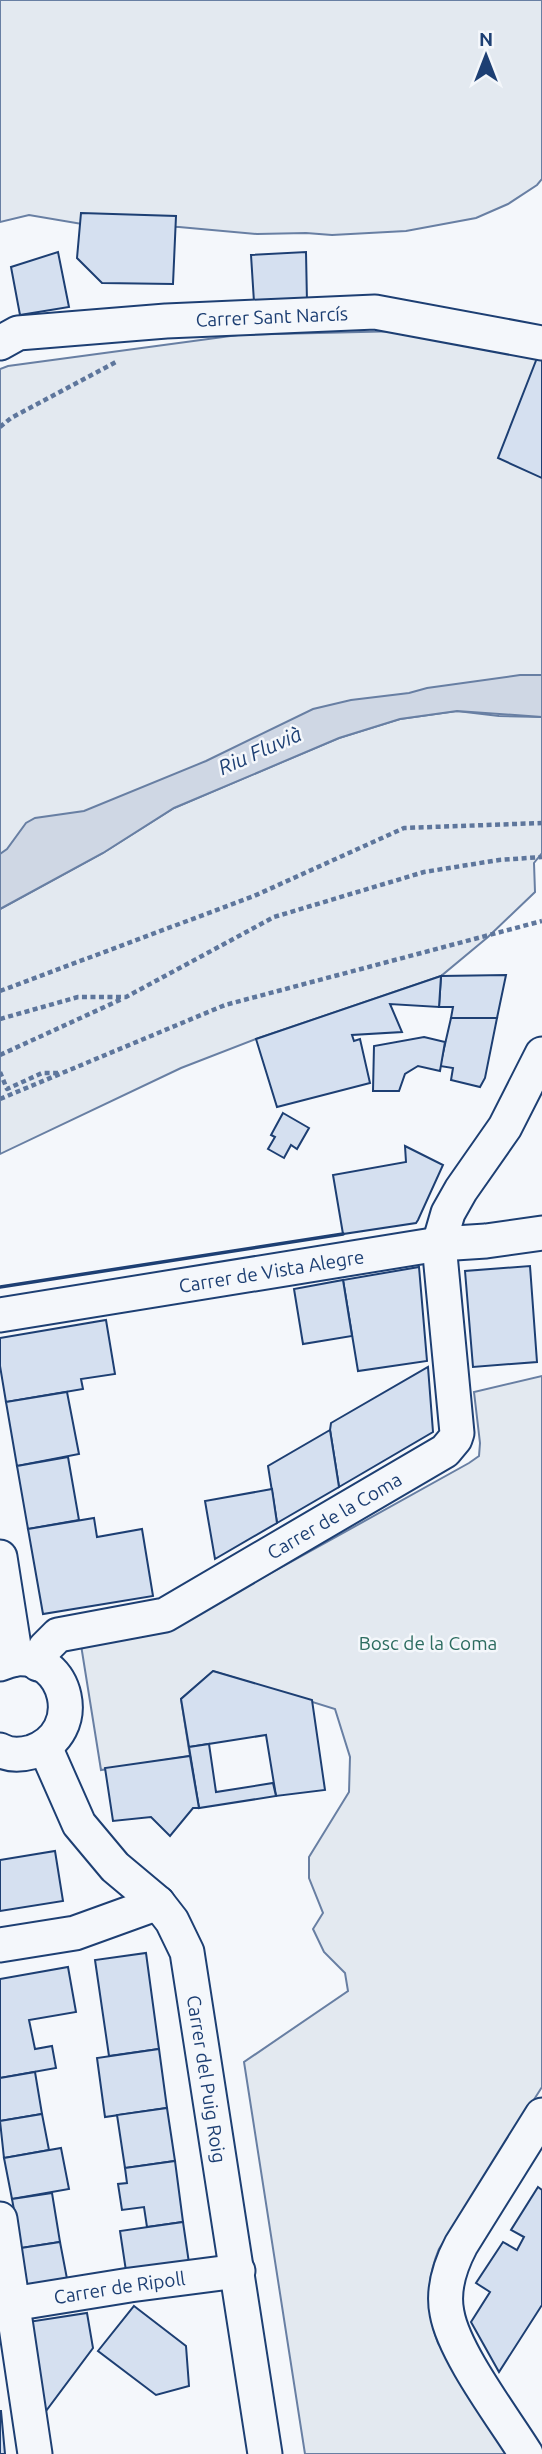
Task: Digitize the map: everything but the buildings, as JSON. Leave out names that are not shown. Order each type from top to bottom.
[{"type":"street","name":"Carrer Sant Narcís","points":[[0,342],[18,333],[166,321],[375,312],[542,342]]},
{"type":"street","points":[[439,1244],[448,1213],[461,1189],[505,1127],[542,1054]]},
{"type":"street","name":"Carrer de Vista Alegre","points":[[0,1315],[439,1244],[542,1233]]},
{"type":"street","name":"Carrer de la Coma","points":[[18,1662],[45,1648],[58,1635],[165,1615],[451,1446],[455,1440],[456,1426],[439,1244]]},
{"type":"street","points":[[0,1557],[18,1662],[55,1676],[65,1697],[62,1727],[55,1739],[45,1747],[23,1755],[6,1754],[0,1750]]},
{"type":"street","name":"Carrer del Puig Roig","points":[[45,1747],[79,1824],[116,1867],[158,1903],[172,1921],[187,1952],[265,2454]]},
{"type":"street","points":[[0,1945],[75,1933],[158,1903]]},
{"type":"street","points":[[526,2454],[462,2354],[446,2311],[446,2290],[450,2266],[461,2245],[542,2115]]},
{"type":"street","points":[[0,2219],[6,2305],[35,2454]]},
{"type":"street","name":"Carrer de Ripoll","points":[[6,2305],[130,2285],[238,2272]]},
{"type":"path","points":[[0,427],[11,418],[121,359]]},
{"type":"path","points":[[0,991],[254,896],[404,828],[542,823]]},
{"type":"path","points":[[0,1055],[126,997],[274,916],[424,872],[499,860],[542,857]]},
{"type":"path","points":[[0,1099],[225,1005],[542,921]]},
{"type":"path","points":[[0,1019],[78,997],[126,997]]},
{"type":"path","points":[[0,1072],[7,1089]]},
{"type":"path","points":[[0,1091],[42,1073],[60,1073]]},
{"type":"green space","points":[[0,0],[542,0],[542,179],[508,204],[476,218],[406,231],[332,235],[257,234],[179,227],[82,224],[29,215],[0,222]]},
{"type":"green space","points":[[446,330],[542,360],[542,700],[318,726],[0,875],[0,369],[238,335]]},
{"type":"green space","points":[[457,711],[542,717],[542,853],[534,863],[535,892],[488,937],[441,976],[256,1039],[181,1068],[0,1154],[0,909],[103,853],[174,808],[339,738],[400,719]]},
{"type":"green space","name":"Bosc de la Coma","points":[[542,1376],[542,2087],[439,2249],[429,2296],[431,2320],[438,2343],[506,2454],[305,2454],[244,2062],[348,1991],[345,1973],[324,1952],[313,1929],[323,1913],[309,1878],[309,1857],[349,1792],[350,1757],[335,1709],[213,1671],[181,1699],[190,1756],[101,1770],[81,1645],[190,1618],[469,1463],[479,1456],[480,1443],[474,1392]]},
{"type":"water","name":"Riu Fluvià","points":[[520,675],[542,675],[542,717],[457,711],[400,719],[339,738],[174,808],[103,853],[0,909],[0,854],[7,849],[26,823],[35,818],[84,811],[206,761],[313,709],[351,700]]},
{"type":"wall","points":[[0,1287],[343,1234]]}]
